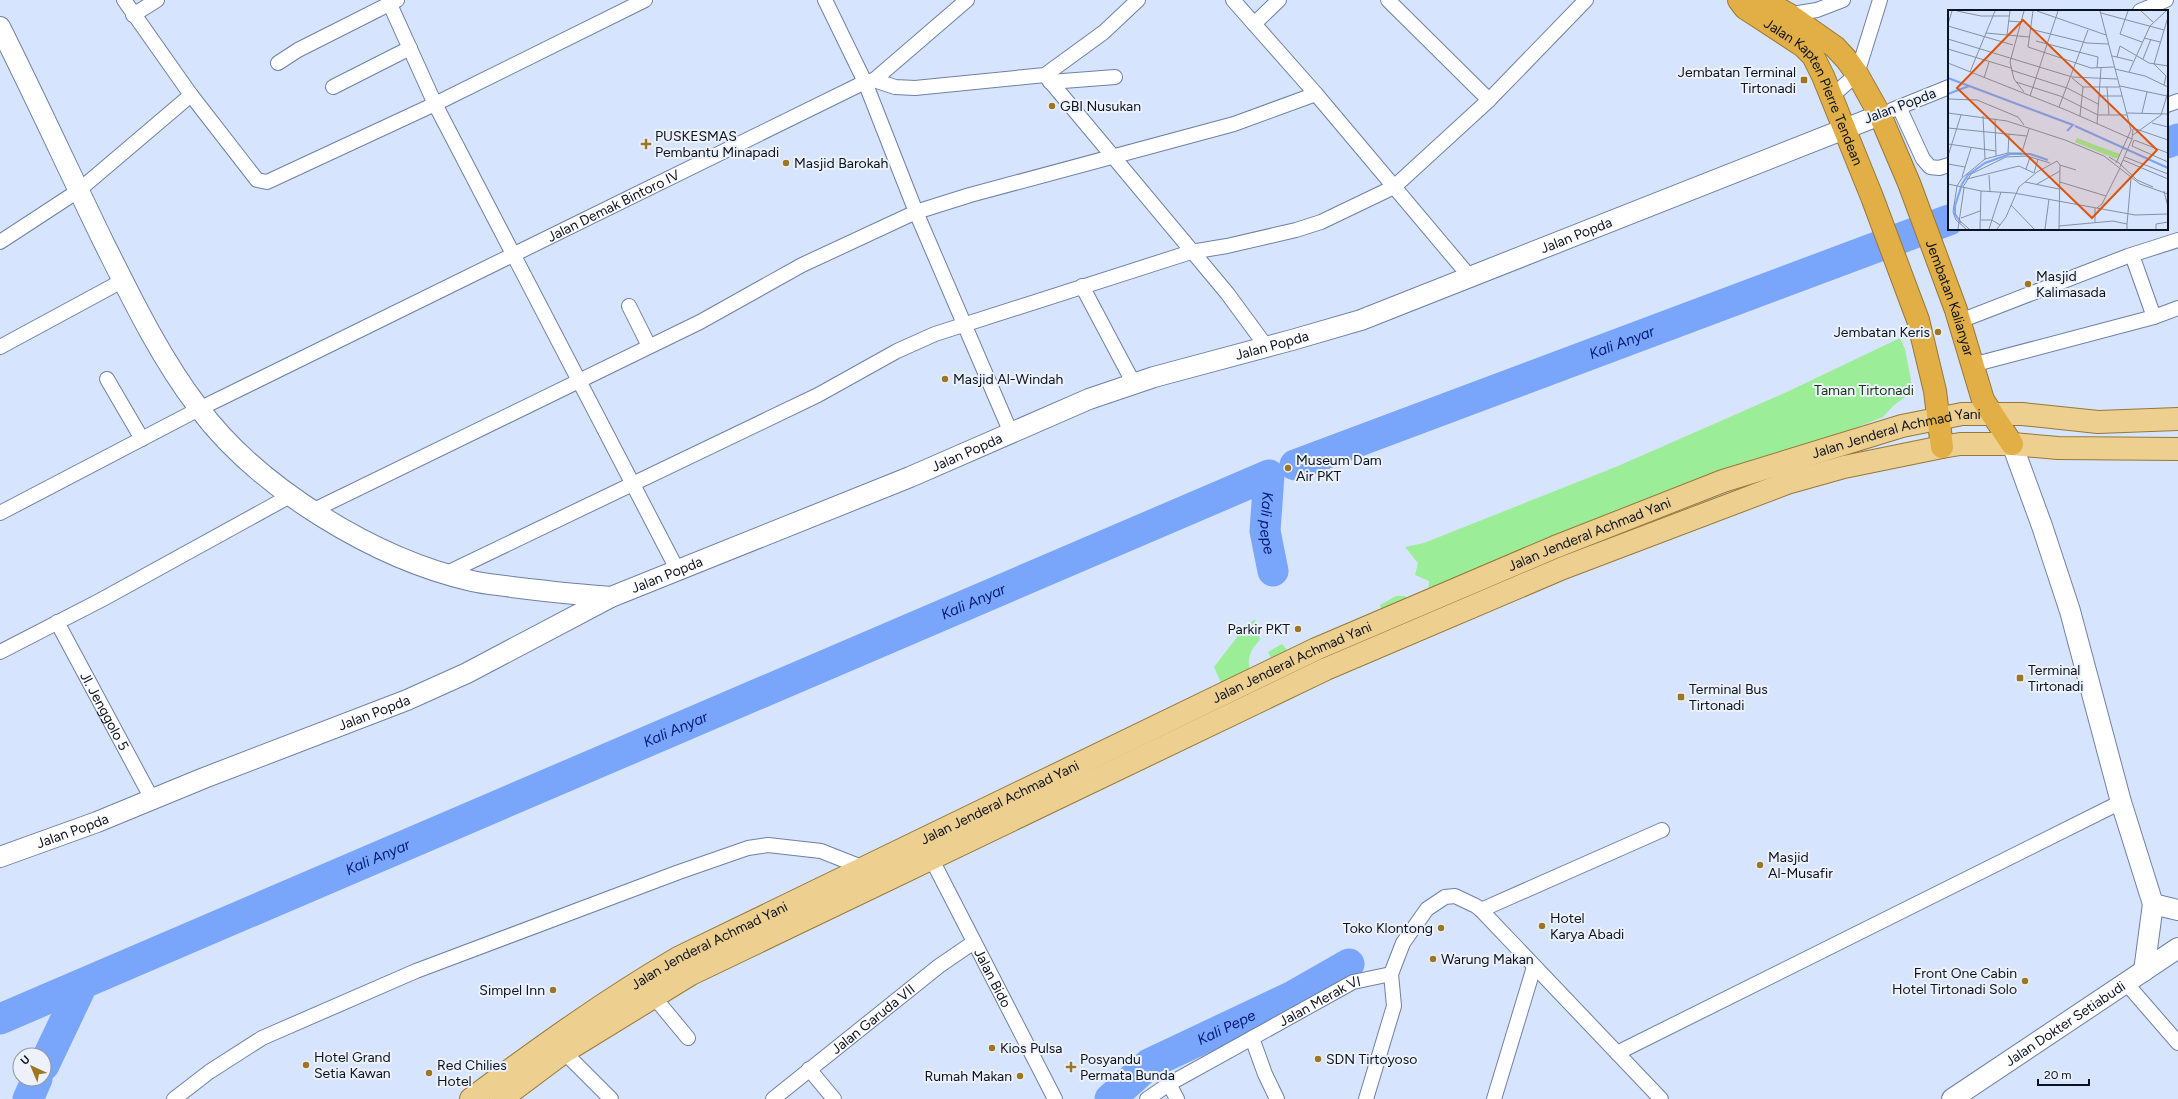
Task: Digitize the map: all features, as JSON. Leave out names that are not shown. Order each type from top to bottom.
[{"type":"highway","name":"Jalan Kapten Pierre Tendean","points":[[1739,0],[1745,8],[1780,19],[1835,48],[1848,60],[1857,74],[1889,111],[1909,183]]},
{"type":"highway","name":"Jalan Kapten Pierre Tendean","points":[[1762,0],[1812,56],[1832,96],[1918,320],[1931,373],[1938,417]]},
{"type":"highway","name":"Jembatan Kalianyar","points":[[1909,183],[1958,315],[1983,400],[2012,444]]},
{"type":"highway","points":[[1938,417],[1942,447]]},
{"type":"main road","points":[[1,33],[122,281],[163,356],[199,409],[238,452],[290,496],[312,511],[363,540],[410,561],[472,581],[564,594],[611,597]]},
{"type":"main road","name":"Jalan Popda","points":[[0,857],[97,822],[152,799],[407,700],[467,673],[611,597],[910,477],[1090,399],[1134,384],[1361,320],[1845,127],[1889,111]]},
{"type":"main road","name":"Jalan Jenderal Achmad Yani","points":[[501,1099],[564,1052],[690,974],[931,858],[1110,761],[1258,677],[1316,649],[1541,553],[1724,481],[1902,426],[1938,417],[1990,412],[2098,422],[2178,419]]},
{"type":"main road","points":[[2058,448],[2059,418]]},
{"type":"main road","name":"Jalan Jenderal Achmad Yani","points":[[471,1099],[549,1040],[640,980],[678,958],[864,868],[1110,761],[1270,696],[1326,669],[1563,568],[1718,508],[1787,483],[1844,467],[1960,444],[2012,444],[2058,448],[2178,448]]},
{"type":"main road","points":[[2012,444],[2061,582],[2121,802],[2153,904],[2144,971]]},
{"type":"main road","points":[[1258,677],[1270,696]]},
{"type":"main road","points":[[2153,904],[2178,910]]},
{"type":"main road","name":"Jalan Dokter Setiabudi","points":[[1952,1099],[2178,948]]},
{"type":"street","points":[[124,0],[133,15],[191,95],[257,180],[262,182],[267,182],[435,104],[644,0]]},
{"type":"street","points":[[133,15],[157,0]]},
{"type":"street","points":[[825,0],[869,81],[916,212],[1012,433]]},
{"type":"street","name":"Jalan Demak Bintoro IV","points":[[0,514],[199,409],[869,81],[967,0]]},
{"type":"street","points":[[1048,79],[1104,32],[1138,0]]},
{"type":"street","points":[[1233,0],[1316,94],[1470,277]]},
{"type":"street","points":[[1254,24],[1279,0]]},
{"type":"street","points":[[1388,0],[1489,100]]},
{"type":"street","points":[[447,573],[818,395],[896,351],[935,334],[1191,252],[1227,246],[1296,230],[1321,222],[1394,187],[1489,100],[1586,0]]},
{"type":"street","points":[[1780,19],[1817,10],[1843,0]]},
{"type":"street","points":[[1832,96],[1857,74],[1880,0]]},
{"type":"street","points":[[2142,10],[2166,0]]},
{"type":"street","points":[[278,63],[298,50],[392,1],[410,48],[435,104],[512,256],[579,379],[678,571]]},
{"type":"street","points":[[333,87],[410,48]]},
{"type":"street","points":[[869,81],[895,87],[915,88],[1048,79],[1115,77]]},
{"type":"street","points":[[1048,79],[1191,252],[1242,310],[1266,346]]},
{"type":"street","name":"Jalan Popda","points":[[1889,111],[1948,87]]},
{"type":"street","points":[[312,511],[579,379],[700,322],[802,265],[916,212],[970,195],[1113,158],[1234,124],[1316,94]]},
{"type":"street","points":[[0,242],[78,190],[191,95]]},
{"type":"street","points":[[2168,105],[2178,100]]},
{"type":"street","points":[[1889,111],[1923,159],[1930,166],[1939,168],[1948,165]]},
{"type":"street","points":[[1958,315],[2178,240]]},
{"type":"street","points":[[2132,255],[2154,317]]},
{"type":"street","points":[[0,347],[122,281]]},
{"type":"street","points":[[1082,286],[1134,384]]},
{"type":"street","points":[[629,306],[649,346]]},
{"type":"street","points":[[1972,364],[2154,317],[2178,308]]},
{"type":"street","points":[[107,379],[142,438]]},
{"type":"street","points":[[0,652],[290,496]]},
{"type":"street","name":"Jl. Jenggolo 5","points":[[57,622],[152,799]]},
{"type":"street","points":[[1617,1053],[2121,802]]},
{"type":"street","points":[[1481,910],[1662,830]]},
{"type":"street","points":[[174,1099],[209,1072],[262,1038],[416,972],[679,872],[748,848],[768,845],[821,851],[864,868]]},
{"type":"street","name":"Jalan Bido","points":[[931,858],[1055,1099]]},
{"type":"street","points":[[1366,1099],[1394,1006],[1391,974],[1403,943],[1427,909],[1445,897],[1455,896],[1481,910],[1661,1099]]},
{"type":"street","name":"Jalan Garuda VII","points":[[773,1099],[939,966],[974,942]]},
{"type":"street","points":[[1494,1099],[1534,966]]},
{"type":"street","name":"Jalan Merak VI","points":[[1147,1099],[1169,1084],[1353,982],[1391,974]]},
{"type":"street","points":[[640,980],[688,1038]]},
{"type":"street","points":[[2126,984],[2178,1043]]},
{"type":"street","points":[[1252,1038],[1276,1099]]},
{"type":"street","points":[[564,1052],[611,1099]]},
{"type":"street","points":[[809,1069],[834,1099]]},
{"type":"street","points":[[1169,1084],[1177,1099]]},
{"type":"green space","name":"Taman Tirtonadi","points":[[1900,338],[1905,349],[1913,391],[1893,406],[1883,417],[1428,594],[1429,581],[1415,575],[1418,563],[1405,547],[1424,543],[1618,466],[1789,391]]},
{"type":"green space","points":[[1396,596],[1405,596],[1410,601],[1273,662],[1268,652],[1282,644],[1288,651],[1382,610],[1380,605]]},
{"type":"green space","points":[[1255,620],[1260,640],[1250,654],[1250,671],[1222,685],[1214,667],[1248,623]]},
{"type":"waterway","name":"Kali Anyar","points":[[2168,143],[2178,139]]},
{"type":"waterway","name":"Kali Anyar","points":[[1295,465],[1948,220]]},
{"type":"waterway","name":"Kali Anyar","points":[[0,1019],[1269,475],[1265,531],[1273,571]]},
{"type":"waterway","name":"Kali Pepe","points":[[1110,1099],[1149,1064],[1293,996],[1349,964]]},
{"type":"waterway","points":[[52,1048],[82,985]]},
{"type":"waterway","points":[[28,1099],[33,1087]]},
{"type":"place","name":"Jembatan Terminal Tirtonadi","points":[[1804,80]]},
{"type":"place","name":"GBI Nusukan","points":[[1052,106]]},
{"type":"place","name":"PUSKESMAS Pembantu Minapadi","points":[[646,144]]},
{"type":"place","name":"Masjid Barokah","points":[[786,163]]},
{"type":"place","name":"Masjid Kalimasada","points":[[2028,284]]},
{"type":"place","name":"Jembatan Keris","points":[[1938,332]]},
{"type":"place","name":"Masjid Al-Windah","points":[[945,379]]},
{"type":"place","name":"Museum Dam Air PKT","points":[[1288,468]]},
{"type":"place","name":"Parkir PKT","points":[[1298,629]]},
{"type":"place","name":"Terminal Tirtonadi","points":[[2020,678]]},
{"type":"place","name":"Terminal Bus Tirtonadi","points":[[1681,697]]},
{"type":"place","name":"Masjid Al-Musafir","points":[[1760,865]]},
{"type":"place","name":"Hotel Karya Abadi","points":[[1542,926]]},
{"type":"place","name":"Toko Klontong","points":[[1441,928]]},
{"type":"place","name":"Warung Makan","points":[[1433,959]]},
{"type":"place","name":"Front One Cabin Hotel Tirtonadi Solo","points":[[2025,981]]},
{"type":"place","name":"Simpel Inn","points":[[553,990]]},
{"type":"place","name":"Kios Pulsa","points":[[992,1048]]},
{"type":"place","name":"SDN Tirtoyoso","points":[[1318,1059]]},
{"type":"place","name":"Hotel Grand Setia Kawan","points":[[306,1065]]},
{"type":"place","name":"Posyandu Permata Bunda","points":[[1071,1067]]},
{"type":"place","name":"Red Chilies Hotel","points":[[429,1073]]},
{"type":"place","name":"Rumah Makan","points":[[1020,1076]]},
{"type":"water label","name":"Kali pepe","points":[[1270,523]]}]
